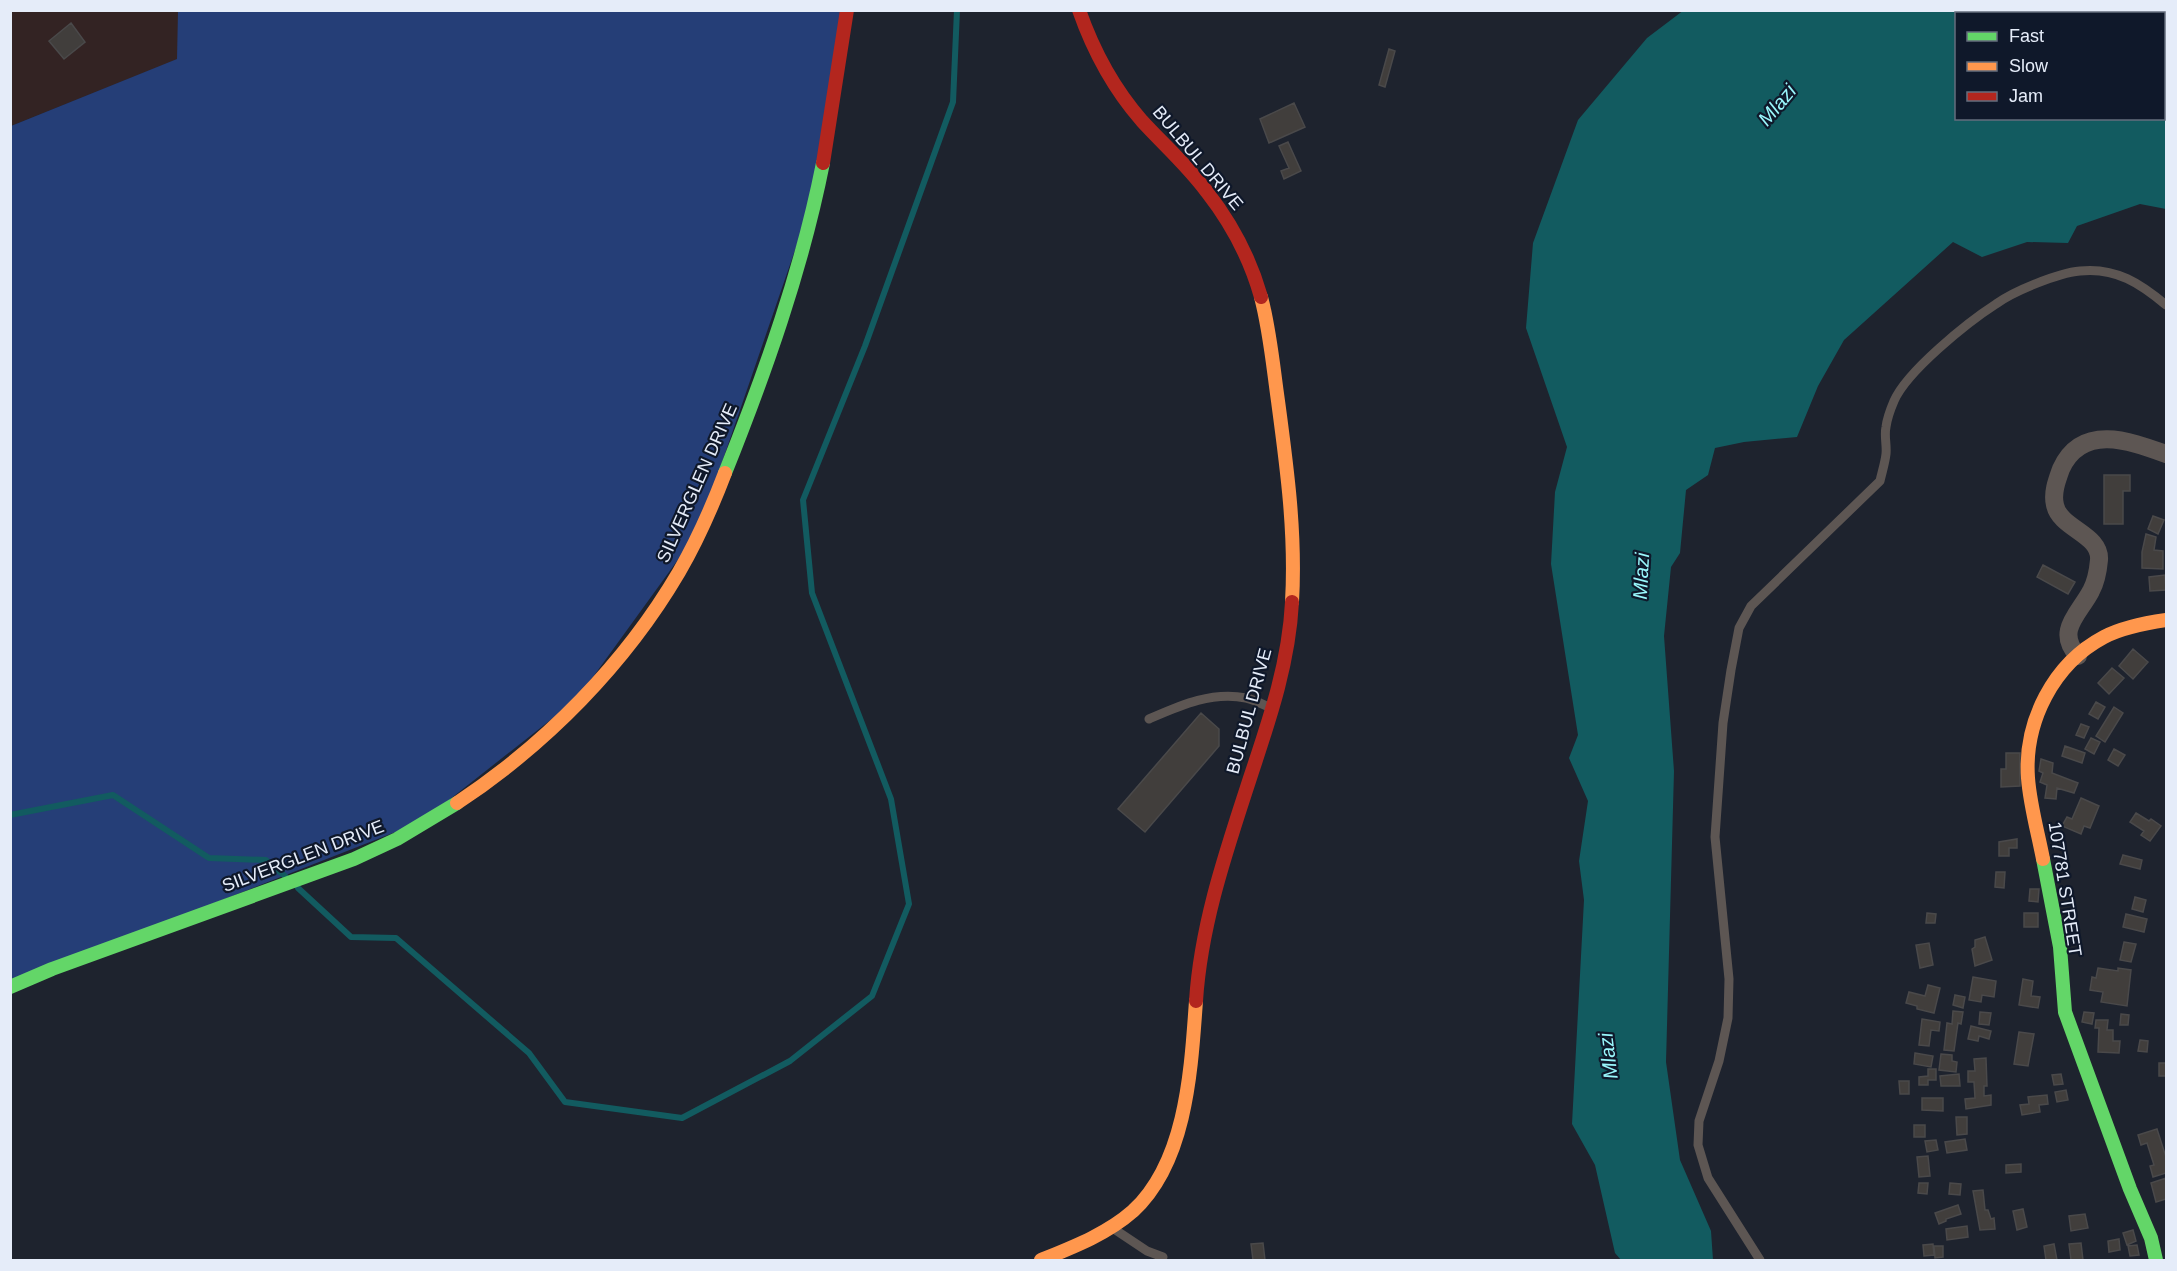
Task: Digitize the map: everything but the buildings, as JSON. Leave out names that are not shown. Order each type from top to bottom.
[{"type":"street","name":"SILVERGLEN DRIVE","points":[[10,987],[102,950],[344,862],[399,838],[477,789],[536,742],[583,696],[613,662],[645,623],[678,573],[698,534],[734,451],[762,377],[795,272],[817,190],[834,102],[847,10]]},
{"type":"street","name":"BULBUL DRIVE","points":[[1041,1260],[1091,1240],[1112,1228],[1135,1209],[1155,1186],[1164,1171],[1189,1082],[1201,955],[1207,920],[1222,865],[1273,709],[1292,609],[1293,523],[1276,382],[1259,287],[1241,240],[1221,208],[1138,115],[1111,78],[1084,25],[1079,10]]},
{"type":"street","points":[[2078,656],[2070,647],[2068,629],[2093,587],[2099,555],[2094,545],[2070,526],[2056,510],[2054,495],[2061,470],[2074,450],[2100,440],[2125,440],[2166,454]]},
{"type":"street","name":"107781 STREET","points":[[2156,1260],[2151,1238],[2130,1189],[2065,1012],[2060,947],[2028,780],[2031,734],[2048,692],[2061,673],[2078,656],[2111,634],[2131,627],[2166,620]]},
{"type":"lane","points":[[1760,1260],[1708,1178],[1698,1145],[1699,1121],[1719,1061],[1728,1018],[1729,979],[1715,837],[1723,723],[1739,628],[1750,606],[1880,481],[1886,455],[1886,426],[1895,399],[1907,382],[1947,342],[1997,302],[2049,279],[2081,271],[2125,277],[2140,284],[2166,305]]},
{"type":"lane","points":[[1149,719],[1193,701],[1220,697],[1246,698],[1273,709]]},
{"type":"lane","points":[[1112,1228],[1148,1251],[1163,1257]]},
{"type":"shaded area","points":[[11,11],[178,11],[178,59],[11,126]]},
{"type":"shaded area","points":[[178,11],[844,11],[816,189],[698,532],[577,699],[421,822],[11,983],[11,126],[177,59]]},
{"type":"water","name":"Mlazi","points":[[1684,10],[2166,11],[2166,209],[2140,204],[2077,226],[2068,243],[2027,242],[1982,257],[1953,242],[1844,340],[1818,386],[1797,437],[1744,442],[1715,448],[1708,475],[1686,490],[1680,553],[1671,567],[1664,636],[1674,771],[1666,1062],[1680,1160],[1711,1231],[1713,1260],[1621,1260],[1615,1253],[1595,1165],[1572,1124],[1584,900],[1579,861],[1588,801],[1569,758],[1578,735],[1551,564],[1555,492],[1567,447],[1526,328],[1533,243],[1578,120],[1647,38]]},
{"type":"waterway","points":[[298,888],[351,937],[396,938],[529,1053],[565,1102],[682,1118],[790,1061],[872,996],[909,904],[891,799],[812,593],[803,500],[865,346],[953,102],[957,10]]},
{"type":"waterway","points":[[10,815],[113,795],[209,858],[266,860],[286,877]]},
{"type":"traffic: fast","points":[[725,473],[781,320],[804,242],[823,163]]},
{"type":"traffic: fast","points":[[10,987],[52,969],[354,859],[397,839],[457,803]]},
{"type":"traffic: fast","points":[[2043,859],[2060,947],[2065,1012],[2130,1189],[2151,1238],[2156,1260]]},
{"type":"traffic: slow","points":[[1261,297],[1271,349],[1287,476],[1293,551],[1292,602]]},
{"type":"traffic: slow","points":[[457,803],[522,755],[552,728],[581,700],[634,639],[658,606],[686,560],[725,473]]},
{"type":"traffic: slow","points":[[2043,859],[2030,798],[2028,757],[2031,736],[2045,697],[2056,679],[2070,663],[2104,637],[2126,628],[2166,620]]},
{"type":"traffic: slow","points":[[1041,1260],[1089,1239],[1123,1219],[1151,1190],[1165,1167],[1183,1113],[1192,1055],[1196,1001]]},
{"type":"traffic: jam","points":[[823,163],[847,10]]},
{"type":"traffic: jam","points":[[1079,10],[1091,40],[1122,96],[1142,121],[1192,173],[1224,216],[1246,255],[1261,297]]},
{"type":"traffic: jam","points":[[1196,1001],[1209,915],[1224,858],[1278,690],[1287,646],[1292,602]]}]
